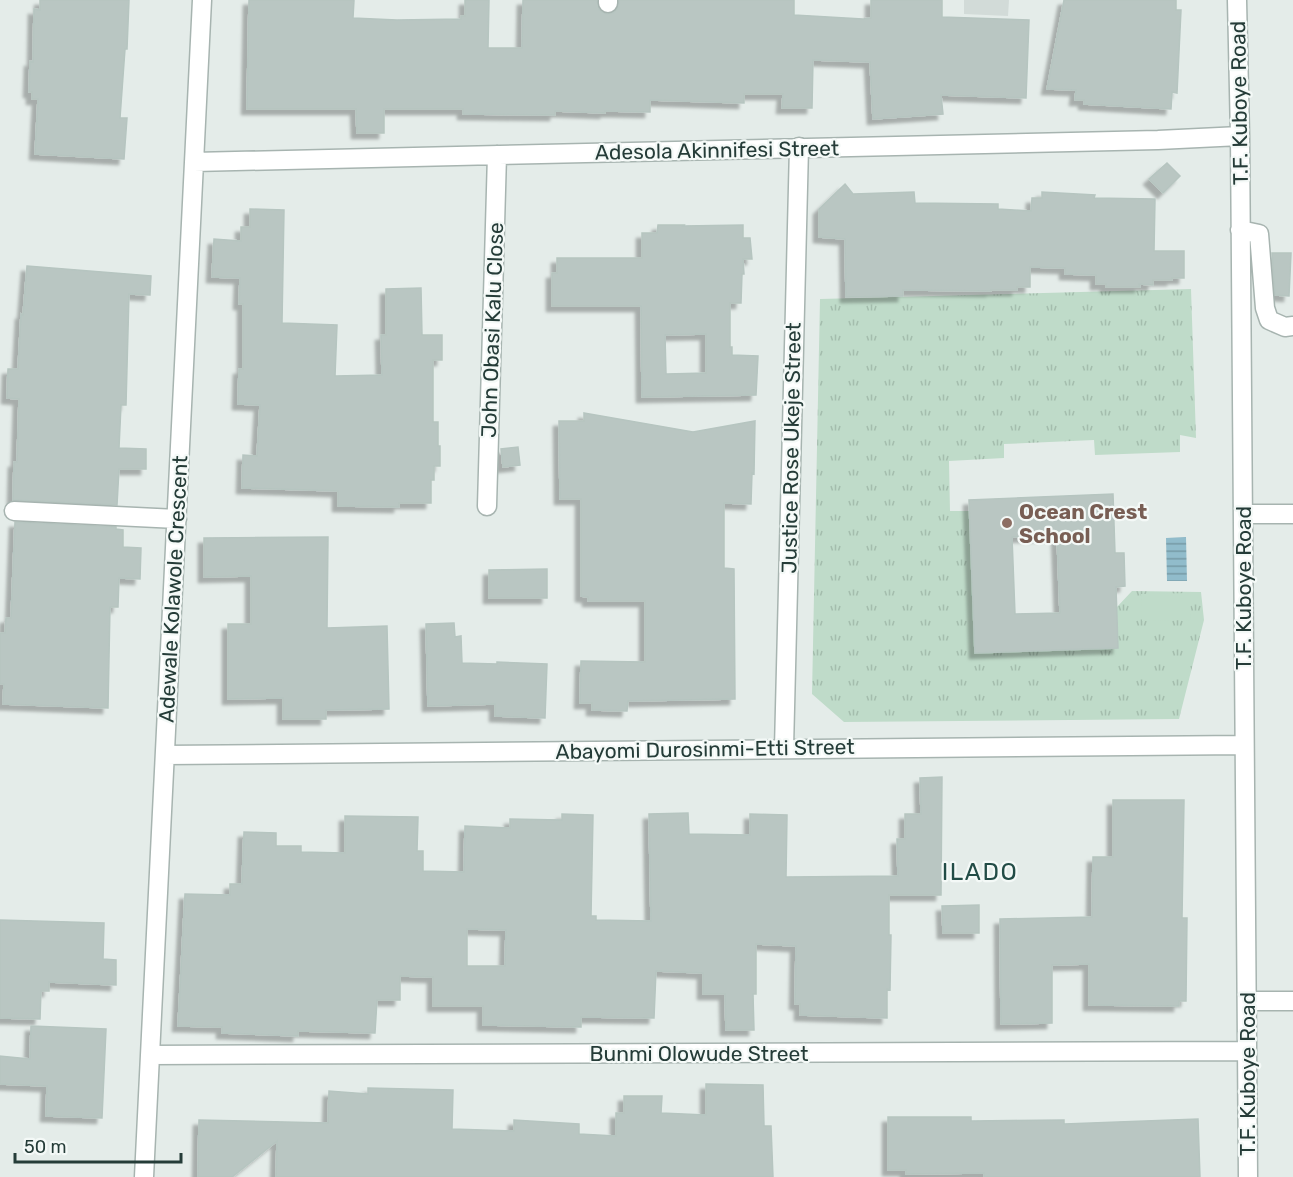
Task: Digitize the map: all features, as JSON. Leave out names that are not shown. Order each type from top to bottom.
[{"type":"street","name":"Adewale Kolawole Crescent","points":[[144,1177],[202,0]]},
{"type":"street","name":"T.F. Kuboye Road","points":[[1237,0],[1248,1177]]},
{"type":"street","name":"Adesola Akinnifesi Street","points":[[194,162],[1158,140],[1240,136]]},
{"type":"street","name":"Justice Rose Ukeje Street","points":[[783,748],[799,147]]},
{"type":"street","name":"John Obasi Kalu Close","points":[[487,506],[497,155]]},
{"type":"street","points":[[1240,230],[1259,234],[1265,308],[1269,320],[1285,327],[1293,326]]},
{"type":"street","points":[[14,511],[177,519]]},
{"type":"street","points":[[1243,514],[1293,514]]},
{"type":"street","name":"Abayomi Durosinmi-Etti Street","points":[[165,755],[1245,745]]},
{"type":"street","points":[[1246,1001],[1293,1001]]},
{"type":"street","name":"Bunmi Olowude Street","points":[[150,1055],[1247,1051]]},
{"type":"shaded area","points":[[964,0],[1009,0],[1008,16],[964,14]]},
{"type":"green space","name":"Ocean Crest School","points":[[1191,289],[1196,438],[1180,435],[1180,452],[1095,455],[1094,440],[1004,444],[1004,458],[949,461],[950,511],[969,511],[975,653],[1118,648],[1116,608],[1132,591],[1201,592],[1204,620],[1179,719],[844,722],[812,694],[820,299]]},
{"type":"green space","points":[[1190,593],[1191,620],[1142,621],[1141,594]]},
{"type":"water","points":[[1186,537],[1187,581],[1167,581],[1166,538]]},
{"type":"building","points":[[40,0],[129,0],[120,118],[127,118],[124,159],[35,154],[38,99],[32,99],[32,92],[29,92],[30,61],[33,62],[34,9],[40,10]]},
{"type":"building","points":[[249,0],[354,0],[353,18],[397,20],[461,19],[461,16],[465,16],[465,0],[489,0],[488,48],[522,48],[523,0],[597,0],[599,9],[607,14],[617,9],[619,0],[794,0],[794,15],[863,19],[871,18],[871,0],[942,0],[942,17],[1029,20],[1026,98],[941,95],[943,114],[873,119],[870,62],[813,60],[812,108],[782,108],[783,94],[744,94],[744,103],[650,100],[650,112],[555,111],[555,115],[463,114],[463,109],[384,109],[384,133],[357,133],[356,109],[247,109]]},
{"type":"building","points":[[1064,0],[1176,0],[1176,10],[1181,10],[1177,93],[1172,92],[1171,109],[1084,104],[1084,100],[1075,100],[1076,90],[1047,89]]},
{"type":"building","points":[[1167,163],[1180,176],[1163,193],[1149,179]]},
{"type":"building","points":[[845,184],[853,194],[914,192],[915,203],[998,204],[998,209],[1031,211],[1032,198],[1042,198],[1042,192],[1095,195],[1094,198],[1155,199],[1154,251],[1184,251],[1184,278],[1153,280],[1153,285],[1139,284],[1140,287],[1106,287],[1106,284],[1096,284],[1096,275],[1065,274],[1065,268],[1030,267],[1030,287],[1017,287],[1017,290],[903,290],[903,296],[846,297],[845,239],[819,237],[819,209]]},
{"type":"building","points":[[250,209],[284,210],[282,323],[337,325],[335,376],[382,375],[381,335],[386,335],[386,289],[421,288],[422,335],[442,335],[442,360],[433,360],[433,422],[438,422],[440,466],[434,466],[434,480],[431,480],[431,503],[399,503],[399,507],[338,506],[338,491],[242,488],[243,455],[257,456],[260,405],[238,404],[239,369],[243,369],[243,304],[239,304],[240,278],[212,277],[214,239],[241,241],[241,227],[250,227]]},
{"type":"building","points":[[658,225],[743,225],[743,238],[750,238],[752,259],[743,259],[741,303],[730,303],[730,347],[732,347],[732,355],[758,356],[756,395],[642,397],[641,306],[552,306],[552,273],[557,273],[557,258],[642,258],[642,233],[657,233]],"holes":[[[706,334],[706,373],[666,374],[665,335]]]},
{"type":"building","points":[[1272,253],[1291,253],[1289,296],[1275,295]]},
{"type":"building","points":[[27,266],[151,276],[150,295],[129,294],[126,405],[121,405],[119,448],[146,449],[146,469],[119,469],[117,505],[13,500],[19,399],[7,398],[8,369],[18,369]]},
{"type":"building","points":[[584,413],[693,432],[755,421],[751,504],[724,503],[724,568],[734,569],[735,699],[628,701],[627,711],[592,710],[592,703],[580,703],[581,661],[645,662],[645,601],[588,601],[588,597],[581,596],[581,499],[560,499],[559,421],[584,421]]},
{"type":"building","points":[[518,447],[520,465],[503,467],[501,449]]},
{"type":"building","points":[[1113,494],[1115,553],[1124,553],[1125,586],[1116,587],[1118,648],[975,653],[969,500]],"holes":[[[1057,536],[1060,613],[1015,614],[1012,537]]]},
{"type":"building","points":[[15,522],[116,527],[116,529],[123,530],[123,547],[141,548],[140,579],[119,578],[118,607],[110,607],[108,708],[3,704],[4,684],[0,684],[0,633],[5,633],[6,618],[11,618]]},
{"type":"building","points":[[328,537],[327,628],[387,626],[389,709],[326,710],[326,719],[283,719],[283,698],[228,699],[228,624],[251,624],[251,576],[204,577],[204,538]]},
{"type":"building","points":[[547,569],[547,598],[489,598],[489,570]]},
{"type":"building","points":[[454,623],[455,637],[461,636],[462,663],[547,664],[545,718],[495,716],[495,704],[428,706],[426,624]]},
{"type":"building","points":[[942,777],[941,895],[889,895],[889,935],[891,935],[887,1018],[800,1015],[800,1004],[795,1004],[796,946],[756,944],[756,994],[753,994],[754,1030],[726,1030],[725,994],[703,994],[703,973],[656,971],[654,1018],[581,1017],[581,1027],[483,1025],[483,1006],[433,1006],[433,977],[400,976],[400,1000],[377,1000],[375,1033],[298,1031],[298,1036],[222,1033],[222,1027],[178,1026],[185,894],[230,895],[230,884],[242,884],[244,832],[276,833],[276,846],[301,846],[301,852],[345,853],[345,816],[418,817],[417,851],[423,851],[423,871],[464,872],[465,826],[510,828],[510,819],[562,820],[562,814],[593,815],[591,916],[596,916],[596,920],[651,921],[649,814],[688,813],[689,834],[750,835],[750,814],[787,815],[786,877],[898,876],[897,839],[905,839],[905,814],[921,814],[920,778]],"holes":[[[467,929],[506,930],[505,966],[467,966]]]},
{"type":"building","points":[[1113,800],[1184,800],[1182,918],[1187,918],[1186,1001],[1179,1001],[1179,1006],[1089,1005],[1089,964],[1052,965],[1052,1023],[1001,1024],[1000,919],[1092,917],[1093,857],[1113,857]]},
{"type":"building","points":[[979,905],[979,933],[943,933],[942,906]]},
{"type":"building","points":[[0,920],[104,923],[103,959],[116,960],[116,985],[49,982],[49,991],[41,991],[40,1019],[0,1018]]},
{"type":"building","points":[[31,1026],[106,1029],[102,1118],[46,1116],[47,1086],[0,1084],[0,1056],[30,1059]]},
{"type":"building","points":[[706,1084],[763,1085],[764,1126],[771,1126],[773,1177],[276,1177],[277,1141],[232,1177],[198,1177],[199,1120],[328,1123],[329,1091],[368,1094],[368,1088],[453,1090],[452,1129],[514,1131],[514,1120],[579,1124],[579,1134],[616,1136],[616,1113],[624,1113],[624,1096],[662,1096],[661,1113],[706,1115]]},
{"type":"building","points":[[888,1117],[971,1117],[971,1121],[1064,1120],[1064,1124],[1198,1119],[1200,1177],[984,1177],[984,1173],[906,1174],[906,1170],[888,1170]]},
{"type":"place","name":"Ocean Crest School","points":[[1007,523]]},
{"type":"district","name":"ILADO","points":[[980,872]]}]
